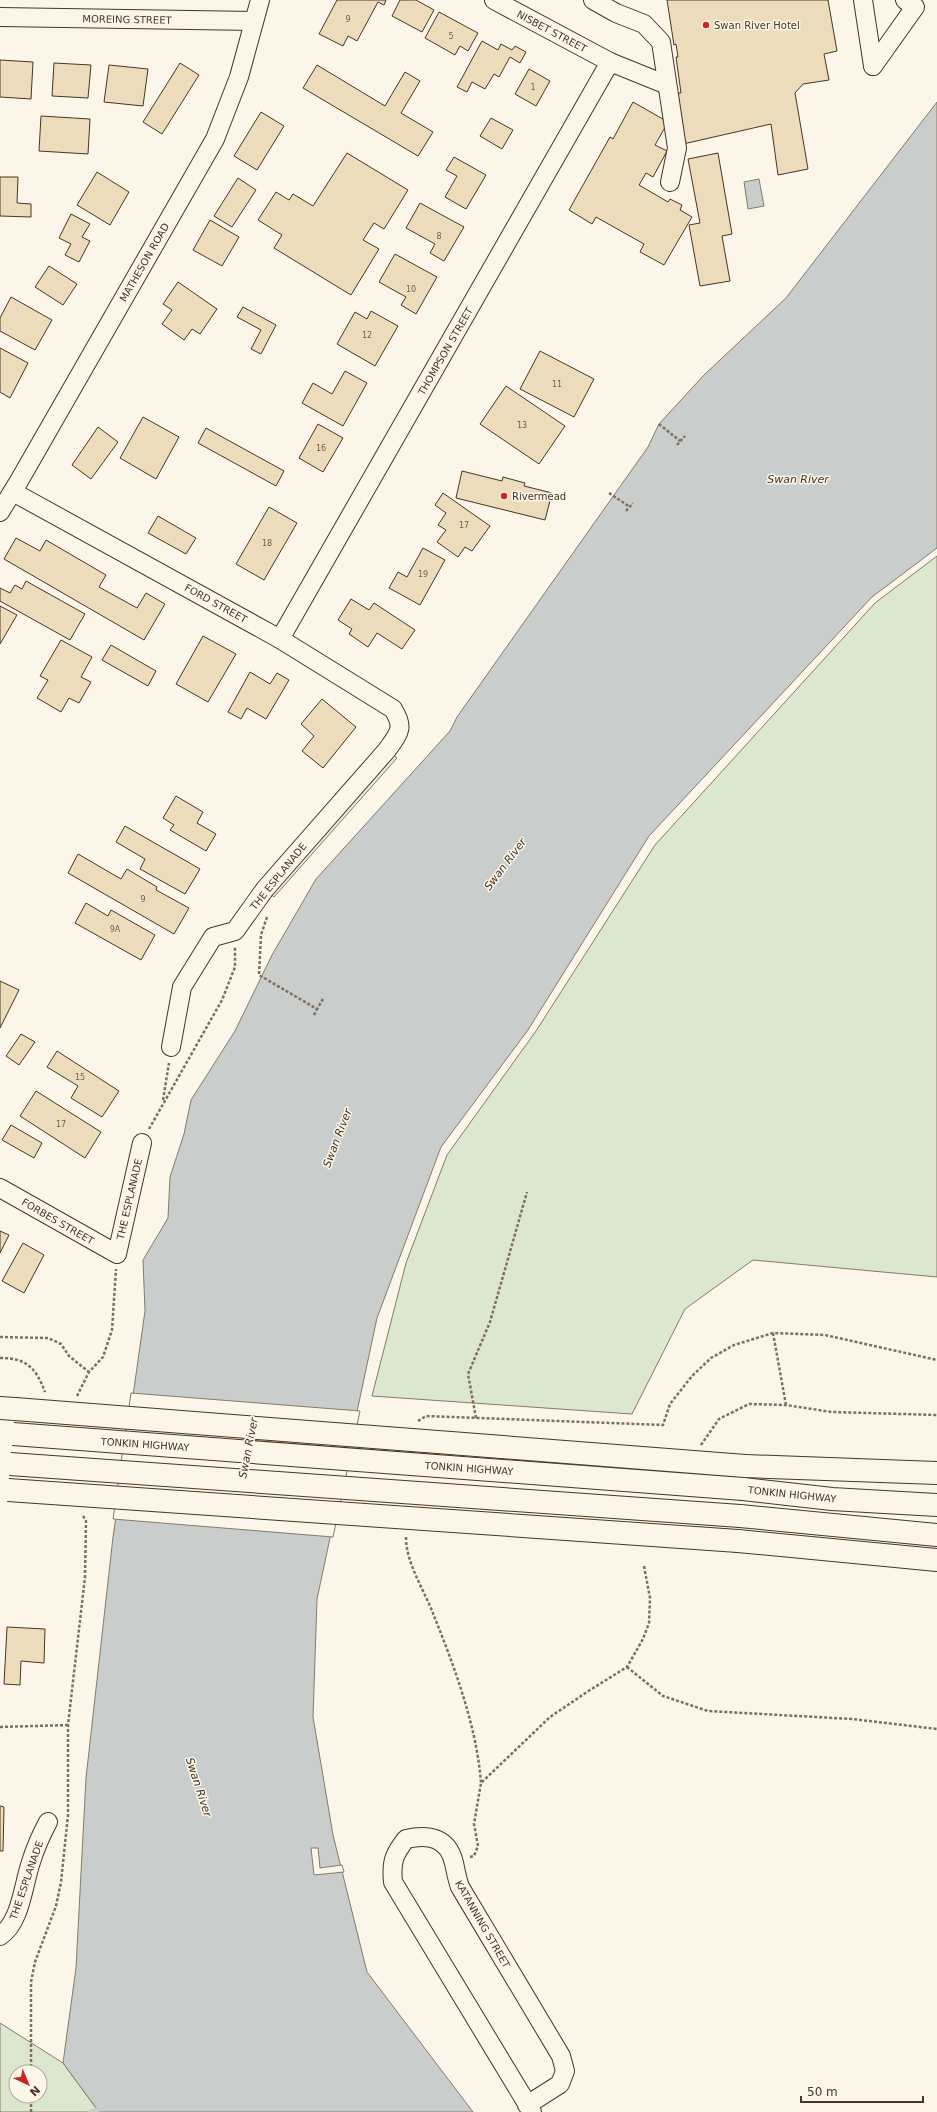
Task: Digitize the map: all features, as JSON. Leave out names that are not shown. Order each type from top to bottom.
[{"type":"highway","points":[[8,1409],[745,1466],[937,1473]]},
{"type":"highway","name":"TONKIN HIGHWAY","points":[[6,1434],[743,1489],[832,1499],[937,1505]]},
{"type":"highway","points":[[5,1464],[740,1516],[937,1535]]},
{"type":"highway","points":[[4,1490],[738,1541],[937,1560]]},
{"type":"street","name":"MATHESON ROAD","points":[[0,512],[13,492],[214,139],[239,77],[260,0]]},
{"type":"street","name":"NISBET STREET","points":[[494,0],[610,62],[667,85]]},
{"type":"street","points":[[593,0],[620,7],[644,24],[661,42],[677,148],[670,182]]},
{"type":"street","points":[[863,0],[873,66],[915,7],[905,0]]},
{"type":"street","name":"MOREING STREET","points":[[0,17],[254,21]]},
{"type":"street","name":"THOMPSON STREET","points":[[280,639],[610,62]]},
{"type":"street","name":"FORD STREET","points":[[13,492],[280,639],[393,709],[400,720],[400,732]]},
{"type":"street","name":"THE ESPLANADE","points":[[235,932],[265,889],[387,750],[400,732]]},
{"type":"street","points":[[171,1047],[182,987],[213,938],[235,932]]},
{"type":"street","name":"THE ESPLANADE","points":[[117,1254],[142,1143]]},
{"type":"street","name":"FORBES STREET","points":[[0,1188],[117,1254]]},
{"type":"street","name":"THE ESPLANADE","points":[[0,1936],[12,1923],[17,1912],[30,1863],[48,1822]]},
{"type":"street","name":"KATANNING STREET","points":[[423,1835],[438,1839],[449,1850],[454,1862],[456,1876],[460,1887],[561,2056],[565,2071],[560,2084],[529,2108],[393,1882],[391,1867],[396,1852],[406,1839],[423,1835]]},
{"type":"path","points":[[659,424],[680,441]]},
{"type":"path","points":[[677,445],[685,436]]},
{"type":"path","points":[[609,493],[630,507]]},
{"type":"path","points":[[626,512],[633,503]]},
{"type":"path","points":[[269,912],[261,935],[259,975],[317,1009]]},
{"type":"path","points":[[142,1143],[163,1102],[222,1000],[235,967],[235,932]]},
{"type":"path","points":[[314,1015],[324,999]]},
{"type":"path","points":[[163,1102],[171,1047]]},
{"type":"path","points":[[476,1418],[468,1374],[490,1322],[527,1192]]},
{"type":"path","points":[[76,1398],[89,1372],[103,1358],[112,1330],[117,1254]]},
{"type":"path","points":[[663,1425],[670,1404],[692,1376],[711,1358],[734,1345],[773,1333],[825,1335],[937,1360]]},
{"type":"path","points":[[773,1333],[786,1405]]},
{"type":"path","points":[[0,1337],[48,1338],[61,1344],[69,1356],[89,1372]]},
{"type":"path","points":[[0,1358],[25,1361],[39,1377],[45,1392]]},
{"type":"path","points":[[700,1446],[719,1419],[734,1409],[748,1404],[786,1405],[832,1412],[937,1415]]},
{"type":"path","points":[[31,2064],[31,1982],[35,1962],[56,1906],[61,1882],[68,1815],[68,1725],[85,1578],[86,1521],[78,1507]]},
{"type":"path","points":[[406,1549],[435,1617],[476,1739],[481,1783],[474,1824],[478,1846],[474,1856],[454,1862]]},
{"type":"path","points":[[481,1783],[550,1717],[627,1667],[643,1639],[649,1623],[650,1598],[644,1566]]},
{"type":"path","points":[[627,1667],[663,1696],[708,1711],[852,1719],[937,1729]]},
{"type":"path","points":[[0,1727],[68,1725]]},
{"type":"green space","points":[[937,556],[937,1277],[753,1260],[685,1309],[632,1414],[372,1396],[406,1263],[447,1155],[536,1031],[655,845],[875,603]]},
{"type":"green space","points":[[0,2023],[63,2063],[99,2112],[0,2112]]},
{"type":"shaded area","points":[[387,750],[397,758],[274,897],[265,889]]},
{"type":"water","name":"Swan River","points":[[937,102],[937,548],[872,597],[649,836],[528,1030],[441,1147],[377,1318],[317,1599],[313,1717],[333,1835],[367,1972],[473,2112],[99,2112],[63,2063],[76,1968],[86,1778],[113,1537],[145,1311],[143,1260],[168,1218],[170,1177],[184,1134],[191,1100],[235,1031],[272,955],[316,879],[450,731],[457,717],[648,447],[659,424],[704,375],[786,298]]},
{"type":"water","points":[[759,179],[764,206],[748,209],[744,182]]},
{"type":"pier","points":[[131,1393],[360,1411],[333,1537],[113,1519]]},
{"type":"pier","points":[[311,1848],[318,1848],[320,1868],[342,1865],[344,1872],[314,1875]]},
{"type":"building","points":[[337,0],[386,0],[384,5],[378,2],[357,41],[348,36],[343,46],[319,34]]},
{"type":"building","points":[[400,0],[416,0],[434,10],[422,32],[392,16]]},
{"type":"building","points":[[667,0],[828,0],[837,51],[824,54],[829,80],[803,84],[795,93],[808,169],[778,175],[771,124],[683,144],[678,93],[681,93],[676,57],[678,57],[676,44],[674,45]]},
{"type":"building","points":[[439,12],[478,33],[468,51],[460,46],[455,55],[425,38]]},
{"type":"building","points":[[482,41],[498,50],[501,44],[512,50],[515,46],[526,52],[520,63],[510,57],[499,77],[494,74],[485,89],[472,82],[467,92],[457,87]]},
{"type":"building","points":[[0,60],[33,62],[31,99],[0,97]]},
{"type":"building","points":[[54,63],[91,65],[88,98],[52,96]]},
{"type":"building","points":[[180,63],[199,75],[162,134],[143,122]]},
{"type":"building","points":[[109,65],[148,69],[143,106],[104,102]]},
{"type":"building","points":[[317,65],[385,106],[405,72],[420,81],[401,113],[433,132],[418,156],[303,88]]},
{"type":"building","points":[[529,69],[550,81],[536,106],[515,94]]},
{"type":"building","points":[[633,102],[668,122],[655,145],[667,151],[653,177],[646,173],[639,185],[668,202],[670,199],[682,205],[680,210],[692,217],[664,265],[640,252],[644,244],[596,217],[592,224],[569,210],[610,137],[613,139]]},
{"type":"building","points":[[261,112],[284,126],[257,170],[234,156]]},
{"type":"building","points":[[41,116],[90,119],[88,154],[39,151]]},
{"type":"building","points":[[491,118],[513,130],[502,149],[480,136]]},
{"type":"building","points":[[347,153],[408,190],[384,229],[374,223],[363,240],[379,249],[351,295],[274,248],[282,235],[258,220],[276,192],[289,200],[293,194],[313,206]]},
{"type":"building","points":[[718,153],[732,234],[722,236],[730,281],[700,286],[689,225],[700,223],[688,159]]},
{"type":"building","points":[[454,157],[486,175],[466,209],[445,197],[457,176],[446,170]]},
{"type":"building","points":[[97,172],[129,192],[110,225],[77,205]]},
{"type":"building","points":[[0,177],[18,177],[17,203],[31,204],[31,217],[0,216]]},
{"type":"building","points":[[238,178],[256,190],[232,227],[214,216]]},
{"type":"building","points":[[420,203],[464,227],[444,261],[430,253],[435,244],[406,228]]},
{"type":"building","points":[[71,214],[90,224],[82,237],[90,241],[79,262],[65,255],[71,244],[59,238]]},
{"type":"building","points":[[210,220],[239,237],[222,266],[193,250]]},
{"type":"building","points":[[395,254],[437,277],[416,314],[401,305],[406,297],[379,282]]},
{"type":"building","points":[[49,266],[77,284],[63,305],[35,287]]},
{"type":"building","points":[[178,282],[217,309],[200,334],[192,329],[184,340],[162,324],[172,310],[163,304]]},
{"type":"building","points":[[11,297],[52,320],[35,350],[0,331],[0,318]]},
{"type":"building","points":[[243,307],[276,325],[261,354],[251,349],[261,330],[237,317]]},
{"type":"building","points":[[371,311],[398,326],[375,366],[337,344],[355,312],[367,319]]},
{"type":"building","points":[[0,348],[28,363],[10,398],[0,392]]},
{"type":"building","points":[[540,351],[594,379],[574,417],[520,389]]},
{"type":"building","points":[[345,371],[367,383],[343,426],[302,403],[313,383],[332,394]]},
{"type":"building","points":[[506,386],[565,426],[539,464],[480,424]]},
{"type":"building","points":[[143,417],[179,437],[156,479],[120,458]]},
{"type":"building","points":[[318,424],[343,438],[323,472],[299,458]]},
{"type":"building","points":[[98,427],[118,442],[91,479],[72,465]]},
{"type":"building","points":[[206,428],[284,471],[276,486],[198,443]]},
{"type":"building","name":"Rivermead","points":[[462,471],[502,481],[503,477],[525,483],[524,486],[552,493],[545,520],[456,498]]},
{"type":"building","points":[[443,493],[490,526],[472,551],[465,547],[458,557],[437,542],[446,530],[438,525],[446,513],[435,505]]},
{"type":"building","points":[[269,507],[297,523],[264,580],[236,564]]},
{"type":"building","points":[[158,516],[196,538],[186,554],[148,533]]},
{"type":"building","points":[[16,538],[40,551],[46,540],[106,575],[99,587],[137,608],[146,593],[165,604],[144,640],[4,559]]},
{"type":"building","points":[[423,548],[445,560],[420,605],[389,588],[398,572],[407,577]]},
{"type":"building","points":[[26,581],[85,614],[70,640],[0,601],[0,588],[10,593],[15,585],[22,589]]},
{"type":"building","points":[[351,599],[369,610],[374,603],[415,630],[402,649],[377,633],[368,647],[349,634],[352,629],[338,620]]},
{"type":"building","points":[[0,606],[17,615],[0,644]]},
{"type":"building","points":[[203,636],[236,654],[208,702],[176,684]]},
{"type":"building","points":[[61,640],[92,657],[81,677],[91,682],[79,703],[69,698],[61,712],[37,698],[48,680],[40,676]]},
{"type":"building","points":[[111,645],[156,671],[148,686],[102,660]]},
{"type":"building","points":[[250,672],[270,684],[277,673],[289,680],[266,719],[247,708],[241,719],[228,712]]},
{"type":"building","points":[[322,699],[356,727],[323,768],[302,751],[314,736],[301,724]]},
{"type":"building","points":[[176,796],[203,812],[197,823],[216,834],[206,851],[170,830],[174,825],[163,818]]},
{"type":"building","points":[[125,826],[200,869],[185,894],[140,869],[145,859],[116,842]]},
{"type":"building","points":[[78,854],[121,879],[127,869],[157,887],[156,890],[189,908],[174,934],[68,873]]},
{"type":"building","points":[[86,903],[108,916],[111,910],[155,935],[141,960],[75,923]]},
{"type":"building","points":[[0,981],[19,990],[0,1028]]},
{"type":"building","points":[[21,1034],[35,1042],[19,1065],[6,1056]]},
{"type":"building","points":[[57,1051],[119,1091],[102,1117],[71,1098],[78,1086],[47,1067]]},
{"type":"building","points":[[36,1091],[101,1132],[85,1158],[20,1116]]},
{"type":"building","points":[[11,1125],[42,1143],[34,1158],[2,1140]]},
{"type":"building","points":[[0,1231],[9,1235],[0,1253]]},
{"type":"building","points":[[23,1243],[44,1255],[24,1293],[2,1281]]},
{"type":"building","points":[[7,1627],[45,1629],[44,1663],[21,1661],[20,1685],[4,1684]]},
{"type":"building","points":[[0,1806],[4,1807],[3,1851],[0,1851]]},
{"type":"waterway","points":[[90,2112],[102,2108]]},
{"type":"place","name":"Swan River Hotel","points":[[706,25]]},
{"type":"place","name":"Rivermead","points":[[504,496]]}]
